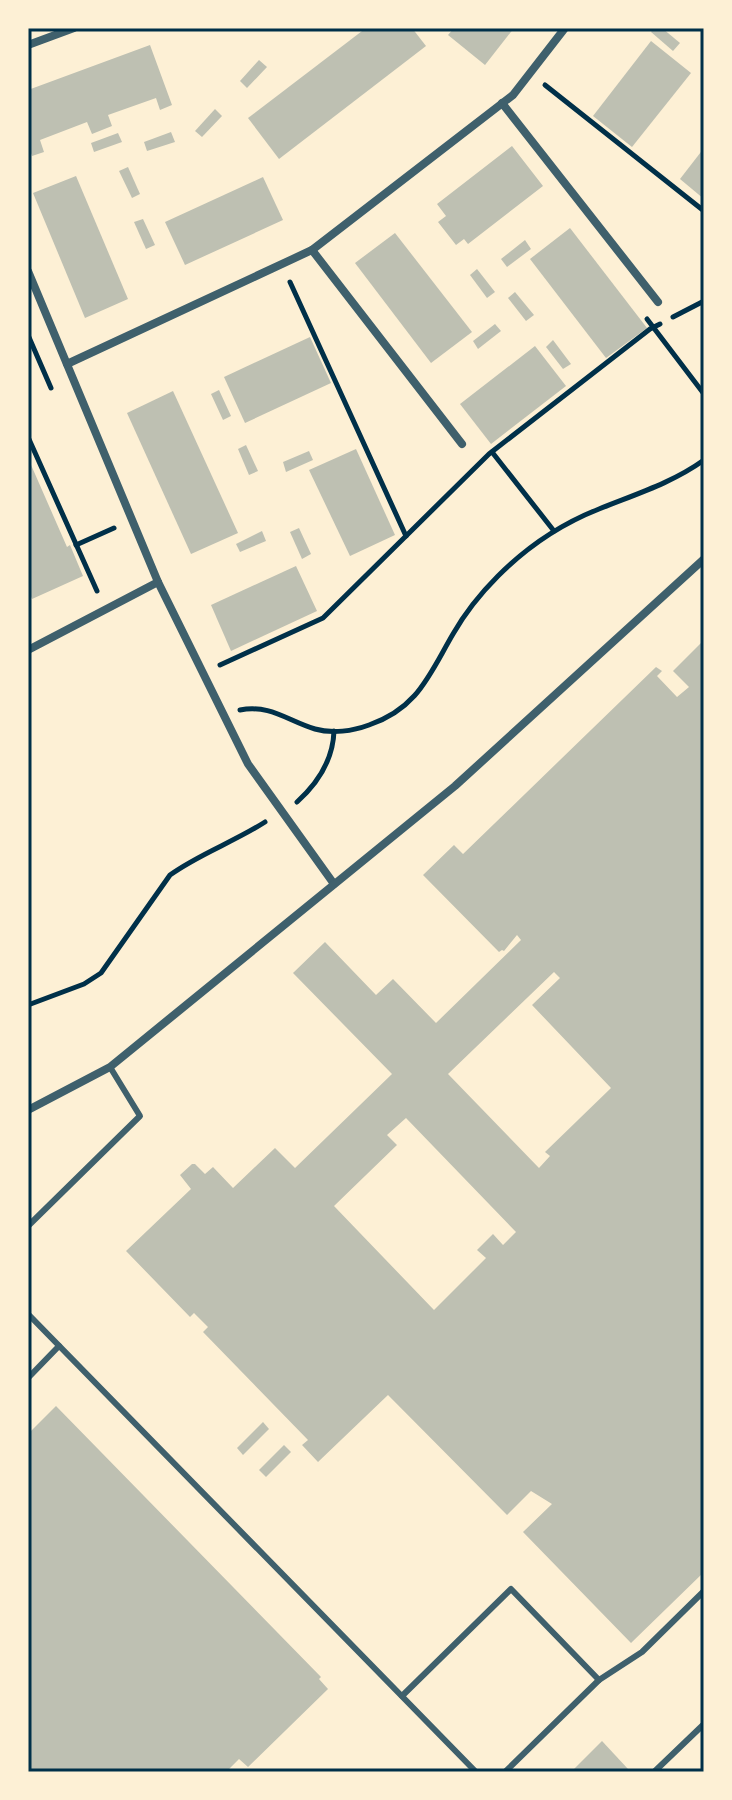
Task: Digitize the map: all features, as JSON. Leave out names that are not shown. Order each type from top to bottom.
[{"type":"street","points":[[28,45],[74,28]]},
{"type":"street","points":[[67,364],[312,250],[513,95],[565,28]]},
{"type":"street","points":[[502,103],[658,302]]},
{"type":"street","points":[[312,250],[462,444]]},
{"type":"street","points":[[28,271],[158,582],[248,764],[334,884]]},
{"type":"street","points":[[28,1110],[110,1067],[455,786],[704,559]]},
{"type":"street","points":[[28,650],[158,582]]},
{"type":"lane","points":[[28,1226],[140,1116],[110,1067]]},
{"type":"lane","points":[[28,1314],[476,1772]]},
{"type":"lane","points":[[28,1378],[59,1346]]},
{"type":"lane","points":[[402,1696],[511,1589],[599,1680]]},
{"type":"lane","points":[[505,1772],[599,1680],[642,1652],[704,1591]]},
{"type":"lane","points":[[654,1772],[704,1724]]},
{"type":"path","points":[[530,73],[704,211]]},
{"type":"path","points":[[282,264],[406,536]]},
{"type":"path","points":[[203,673],[323,618],[492,452],[652,328],[704,301]]},
{"type":"path","points":[[652,328],[704,394]]},
{"type":"path","points":[[28,437],[97,592],[109,585]]},
{"type":"path","points":[[492,452],[554,531]]},
{"type":"path","points":[[235,699],[240,710],[268,708],[315,729],[342,732],[367,726],[409,705],[426,683],[454,631],[478,597],[500,575],[554,531],[598,509],[681,476],[704,460]]},
{"type":"path","points":[[76,545],[114,528]]},
{"type":"path","points":[[219,665],[224,676]]},
{"type":"path","points":[[28,1005],[84,984],[101,973],[170,875],[186,863],[245,834],[311,789],[321,775],[333,744],[334,731]]},
{"type":"building","points":[[366,28],[412,28],[426,46],[279,159],[248,118]]},
{"type":"building","points":[[454,28],[514,28],[485,65],[448,35]]},
{"type":"building","points":[[654,28],[662,28],[680,43],[673,51],[651,32]]},
{"type":"building","points":[[651,41],[691,73],[632,147],[593,116]]},
{"type":"building","points":[[150,45],[172,105],[160,110],[156,98],[108,115],[112,126],[92,134],[87,122],[40,140],[44,152],[32,156],[28,145],[28,90]]},
{"type":"building","points":[[259,60],[267,67],[247,88],[240,81]]},
{"type":"building","points":[[215,109],[222,116],[202,137],[195,131]]},
{"type":"building","points":[[171,132],[175,142],[147,151],[144,142]]},
{"type":"building","points":[[118,133],[122,142],[94,152],[91,143]]},
{"type":"building","points":[[512,146],[543,186],[468,244],[464,239],[456,245],[438,222],[446,216],[437,204]]},
{"type":"building","points":[[704,148],[704,199],[680,179]]},
{"type":"building","points":[[128,167],[140,194],[132,198],[119,171]]},
{"type":"building","points":[[76,176],[128,299],[85,318],[33,193]]},
{"type":"building","points":[[263,177],[283,220],[185,265],[165,222]]},
{"type":"building","points":[[143,219],[155,245],[146,249],[134,222]]},
{"type":"building","points":[[570,228],[647,328],[606,358],[530,259]]},
{"type":"building","points":[[395,233],[472,332],[431,363],[355,263]]},
{"type":"building","points":[[525,240],[531,249],[507,267],[501,259]]},
{"type":"building","points":[[477,269],[495,292],[487,298],[470,275]]},
{"type":"building","points":[[515,292],[534,315],[526,321],[508,298]]},
{"type":"building","points":[[495,324],[501,331],[478,349],[473,341]]},
{"type":"building","points":[[310,337],[331,383],[245,423],[224,377]]},
{"type":"building","points":[[553,340],[571,364],[563,369],[546,347]]},
{"type":"building","points":[[535,346],[566,386],[491,444],[460,404]]},
{"type":"building","points":[[219,390],[231,416],[223,420],[211,394]]},
{"type":"building","points":[[173,391],[238,533],[191,554],[127,413]]},
{"type":"building","points":[[246,445],[258,471],[249,475],[238,449]]},
{"type":"building","points":[[356,449],[395,535],[350,556],[309,470]]},
{"type":"building","points":[[309,451],[313,460],[286,472],[283,462]]},
{"type":"building","points":[[28,458],[83,576],[32,599],[28,590]]},
{"type":"building","points":[[299,528],[311,554],[302,559],[290,532]]},
{"type":"building","points":[[262,531],[266,541],[240,552],[236,544]]},
{"type":"building","points":[[296,566],[317,611],[231,651],[211,605]]},
{"type":"building","points":[[701,643],[704,646],[704,1572],[631,1643],[523,1532],[552,1504],[531,1491],[507,1515],[388,1395],[318,1462],[302,1445],[308,1440],[203,1332],[208,1327],[194,1313],[190,1317],[126,1251],[191,1189],[180,1175],[192,1164],[205,1174],[213,1167],[233,1188],[275,1148],[295,1168],[392,1074],[293,973],[325,942],[376,995],[393,979],[436,1023],[521,940],[517,935],[504,951],[499,952],[423,875],[454,845],[463,854],[656,667],[662,671],[657,676],[677,697],[689,687],[673,671]],"holes":[[[554,972],[560,978],[532,1005],[611,1088],[545,1152],[550,1156],[539,1168],[448,1074]],[[406,1118],[516,1232],[503,1245],[493,1234],[477,1250],[486,1258],[434,1310],[334,1206],[397,1145],[387,1135]]]},
{"type":"building","points":[[56,1406],[321,1677],[319,1679],[328,1689],[248,1767],[239,1759],[226,1772],[28,1772],[28,1434]]},
{"type":"building","points":[[263,1422],[269,1429],[243,1455],[237,1448]]},
{"type":"building","points":[[284,1445],[291,1452],[266,1477],[259,1470]]},
{"type":"building","points":[[602,1741],[628,1769],[625,1772],[571,1772]]}]
